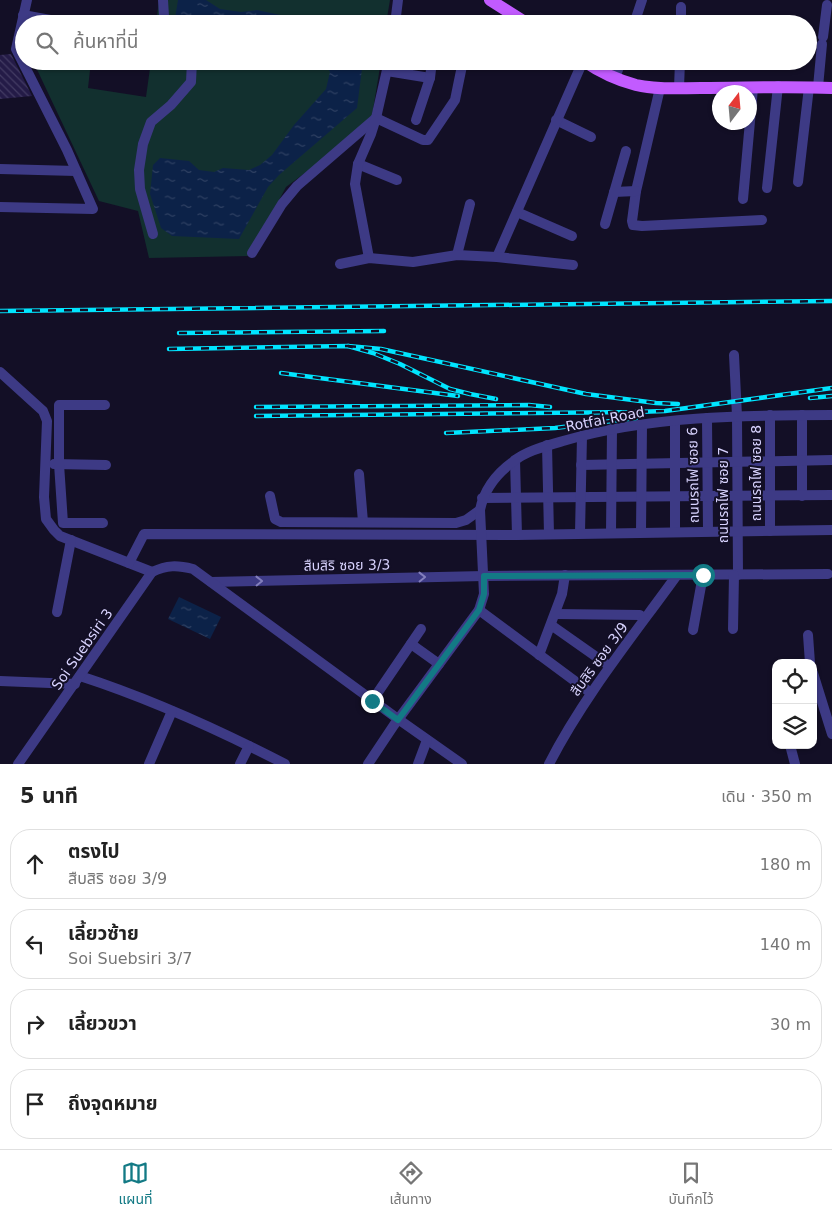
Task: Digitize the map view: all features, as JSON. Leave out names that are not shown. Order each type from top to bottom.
[{"type":"main road","points":[[490,0],[514,15]]},
{"type":"main road","points":[[597,70],[637,85],[660,88],[712,88]]},
{"type":"main road","points":[[757,88],[778,86],[832,88]]},
{"type":"street","points":[[24,15],[27,0]]},
{"type":"street","points":[[163,0],[164,15]]},
{"type":"street","points":[[396,15],[398,0]]},
{"type":"street","points":[[637,15],[642,0]]},
{"type":"street","points":[[817,66],[827,5]]},
{"type":"street","points":[[681,7],[681,15]]},
{"type":"street","points":[[0,207],[93,209],[26,70]]},
{"type":"street","points":[[152,234],[140,189],[139,170],[143,144],[151,122],[171,105],[191,82],[192,70]]},
{"type":"street","points":[[369,258],[355,184],[358,164],[376,118],[387,70]]},
{"type":"street","points":[[402,70],[430,78]]},
{"type":"street","points":[[416,120],[431,70]]},
{"type":"street","points":[[376,118],[423,140],[428,140],[455,100],[461,70]]},
{"type":"street","points":[[497,257],[579,70]]},
{"type":"street","points":[[615,78],[618,70]]},
{"type":"street","points":[[679,88],[680,70]]},
{"type":"street","points":[[798,182],[816,70]]},
{"type":"street","points":[[767,188],[778,86]]},
{"type":"street","points":[[660,88],[636,191],[633,225],[762,220]]},
{"type":"street","points":[[252,253],[282,204],[297,186],[376,118]]},
{"type":"street","points":[[556,120],[591,137]]},
{"type":"street","points":[[743,199],[749,130]]},
{"type":"street","points":[[605,224],[626,151]]},
{"type":"street","points":[[358,164],[397,180]]},
{"type":"street","points":[[0,169],[76,171]]},
{"type":"street","points":[[614,192],[636,191]]},
{"type":"street","points":[[457,255],[470,204]]},
{"type":"street","points":[[517,212],[572,236]]},
{"type":"street","points":[[340,264],[369,258],[413,262],[457,255],[573,265]]},
{"type":"street","name":"ถนนรถไฟ ซอย 7","points":[[734,356],[737,416],[737,531],[734,629]]},
{"type":"street","points":[[0,372],[43,411],[47,421],[44,497],[46,519],[60,536],[152,572],[164,567],[179,566],[193,569],[398,720],[462,764]]},
{"type":"street","points":[[103,523],[63,523],[59,464],[59,405],[106,405]]},
{"type":"street","name":"ถนนรถไฟ ซอย 8","points":[[770,415],[770,531]]},
{"type":"street","points":[[802,415],[802,496]]},
{"type":"street","name":"Rotfai Road","points":[[479,610],[484,594],[480,510],[482,498],[491,483],[515,460],[548,446],[612,429],[737,416],[832,415]]},
{"type":"street","name":"ถนนรถไฟ ซอย 6","points":[[707,418],[708,531]]},
{"type":"street","points":[[675,422],[675,531]]},
{"type":"street","points":[[641,532],[642,425]]},
{"type":"street","points":[[611,533],[612,429]]},
{"type":"street","points":[[580,534],[582,436]]},
{"type":"street","points":[[548,446],[548,534]]},
{"type":"street","points":[[515,460],[517,535]]},
{"type":"street","points":[[581,465],[832,460]]},
{"type":"street","points":[[45,464],[106,465]]},
{"type":"street","points":[[359,474],[363,522]]},
{"type":"street","points":[[482,498],[832,495]]},
{"type":"street","points":[[270,496],[275,519],[281,522],[456,523],[466,520],[480,510]]},
{"type":"street","points":[[129,563],[144,534],[517,535],[832,530]]},
{"type":"street","points":[[57,612],[71,540]]},
{"type":"street","name":"Soi Suebsiri 3","points":[[18,764],[152,572]]},
{"type":"street","points":[[484,576],[828,574]]},
{"type":"street","points":[[540,655],[562,594],[565,575]]},
{"type":"street","name":"สืบสิริ ซอย 3/9","points":[[549,764],[591,693],[677,575]]},
{"type":"street","points":[[693,630],[703,575]]},
{"type":"street","name":"สืบสิริ ซอย 3/3","points":[[210,582],[484,576]]},
{"type":"street","points":[[368,764],[479,610],[591,693]]},
{"type":"street","points":[[555,614],[640,615]]},
{"type":"street","points":[[551,625],[605,663]]},
{"type":"street","points":[[372,701],[421,629]]},
{"type":"street","points":[[808,635],[810,659]]},
{"type":"street","points":[[411,644],[439,664]]},
{"type":"street","points":[[0,681],[77,680],[134,695],[285,764]]},
{"type":"street","points":[[817,686],[832,734]]},
{"type":"street","points":[[149,764],[172,711]]},
{"type":"street","points":[[418,764],[427,740]]},
{"type":"street","points":[[240,764],[249,746]]},
{"type":"street","points":[[791,749],[795,764]]},
{"type":"green space","points":[[159,0],[390,0],[388,15],[157,15]]},
{"type":"green space","points":[[37,70],[90,70],[88,88],[146,97],[150,70],[380,70],[372,116],[329,155],[286,187],[249,256],[149,258],[138,211],[99,201]]},
{"type":"water","points":[[178,0],[206,0],[220,9],[241,12],[257,10],[280,15],[176,15]]},
{"type":"water","points":[[329,70],[362,70],[357,108],[279,175],[268,187],[239,239],[172,236],[161,228],[150,194],[153,165],[160,158],[189,161],[199,170],[214,172],[223,168],[249,170],[260,165],[272,155],[294,125],[326,89]]},
{"type":"water","points":[[179,597],[221,617],[210,639],[168,619]]},
{"type":"building","points":[[11,54],[15,62],[15,70],[19,70],[32,96],[0,99],[0,55]]},
{"type":"railway","points":[[0,311],[832,301]]},
{"type":"railway","points":[[179,333],[384,331]]},
{"type":"railway","points":[[348,346],[381,349],[586,394],[678,404]]},
{"type":"railway","points":[[169,349],[348,346],[373,353],[400,364],[450,389],[496,399]]},
{"type":"railway","points":[[281,373],[458,396]]},
{"type":"railway","points":[[256,416],[665,411],[832,388]]},
{"type":"railway","points":[[810,398],[832,396]]},
{"type":"railway","points":[[256,407],[529,405],[550,407]]},
{"type":"railway","points":[[446,433],[555,428],[636,418]]},
{"type":"route","points":[[372,701],[398,720],[479,610],[484,594],[484,576],[703,575]]}]
